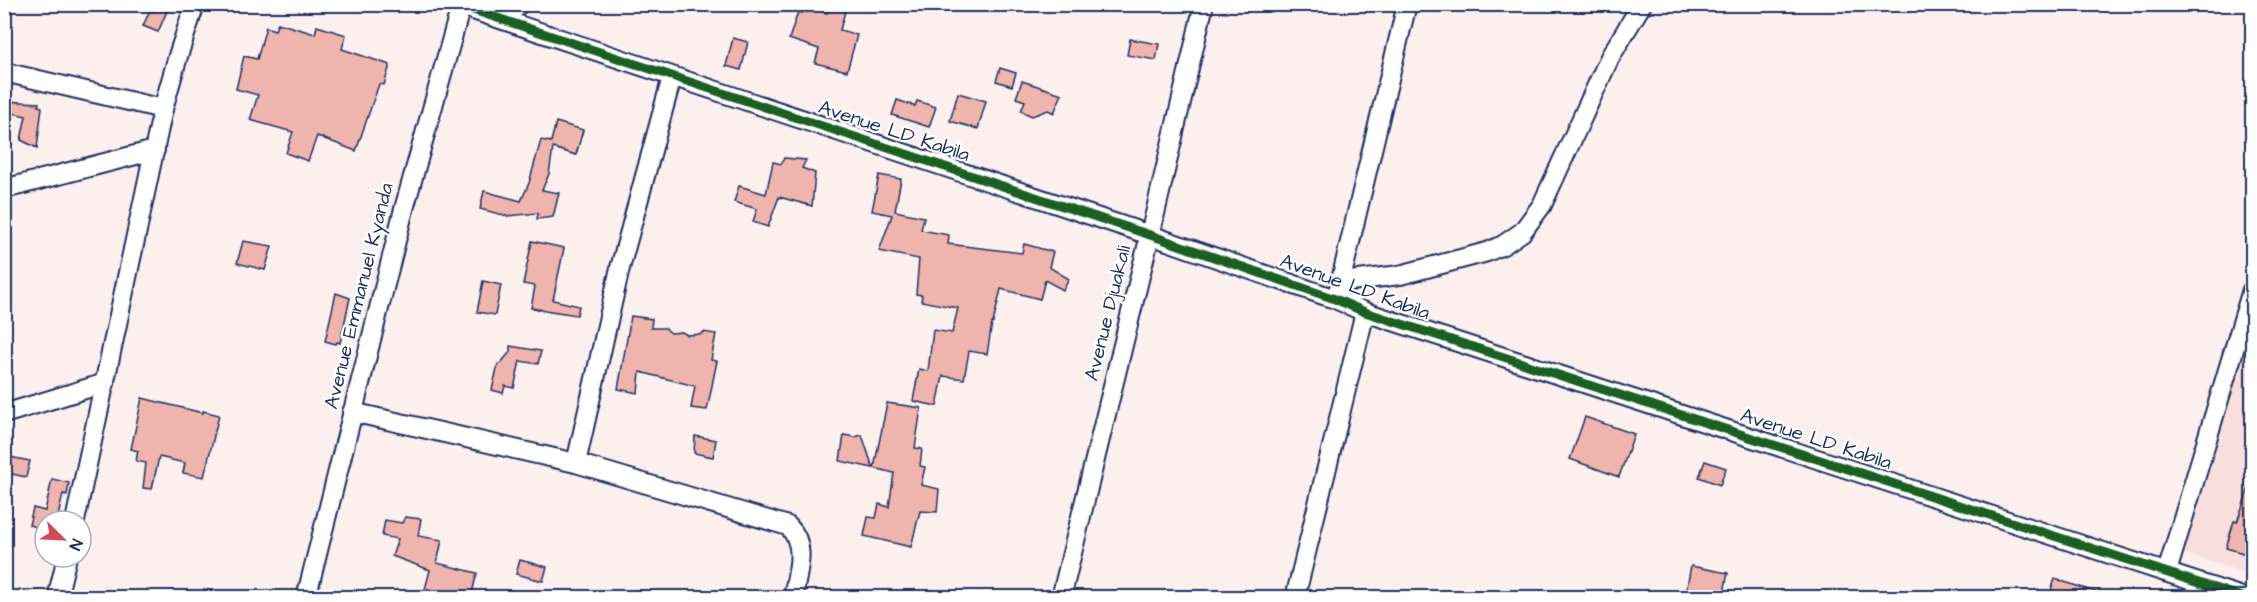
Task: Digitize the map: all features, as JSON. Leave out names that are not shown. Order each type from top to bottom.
[{"type":"street","points":[[78,509],[164,109],[195,4]]},
{"type":"street","points":[[504,21],[519,4]]},
{"type":"street","name":"Avenue Djuakali","points":[[1061,597],[1150,235],[1203,4]]},
{"type":"street","points":[[1407,4],[1339,290],[1487,252],[1503,245],[1522,232],[1542,205],[1610,57],[1642,4]]},
{"type":"street","name":"Avenue LD Kabila","points":[[458,5],[1150,235],[1339,290],[1365,312],[2245,597]]},
{"type":"street","name":"Avenue Emmanuel Kyanda","points":[[306,597],[404,208],[458,5]]},
{"type":"street","points":[[4,72],[164,109]]},
{"type":"street","points":[[576,463],[620,268],[672,77]]},
{"type":"street","points":[[4,189],[155,150]]},
{"type":"street","points":[[2167,572],[2253,290]]},
{"type":"street","points":[[1295,597],[1365,312]]},
{"type":"street","points":[[4,414],[105,383]]},
{"type":"street","points":[[352,412],[576,463],[788,526],[797,536],[800,553],[793,597]]},
{"type":"street","points":[[57,597],[64,569]]},
{"type":"shaded area","points":[[2252,311],[2252,575],[2174,551]]},
{"type":"building","points":[[830,4],[847,4],[840,30],[857,35],[847,71],[815,63],[819,49],[789,39],[798,12],[802,13],[805,5],[827,13]]},
{"type":"building","points":[[155,7],[167,11],[158,32],[143,26],[150,10],[153,11]]},
{"type":"building","points":[[278,23],[315,34],[317,26],[346,35],[342,49],[390,65],[384,85],[379,84],[356,151],[317,136],[308,161],[286,153],[293,132],[250,120],[258,95],[236,89],[244,56],[257,59],[266,27],[275,30]]},
{"type":"building","points":[[733,38],[748,42],[741,70],[726,66]]},
{"type":"building","points":[[1130,39],[1159,44],[1156,60],[1127,55]]},
{"type":"building","points":[[1000,68],[1016,73],[1012,86],[996,81]]},
{"type":"building","points":[[1022,81],[1062,94],[1054,113],[1048,110],[1032,116],[1021,111],[1025,101],[1016,98]]},
{"type":"building","points":[[958,93],[986,101],[978,129],[950,121]]},
{"type":"building","points":[[897,100],[915,106],[917,101],[936,107],[929,127],[892,115]]},
{"type":"building","points":[[4,101],[39,103],[38,106],[42,107],[37,148],[21,140],[26,116],[4,111]]},
{"type":"building","points":[[556,122],[583,130],[576,155],[553,148],[549,174],[542,190],[559,193],[553,217],[537,219],[538,213],[507,216],[480,209],[484,191],[521,201],[529,183],[541,140],[551,142]]},
{"type":"building","points":[[784,158],[806,160],[802,168],[815,173],[812,206],[779,197],[768,227],[753,222],[757,209],[734,202],[739,186],[766,194],[773,162],[781,164]]},
{"type":"building","points":[[879,175],[901,179],[895,211],[924,217],[921,230],[949,235],[948,244],[1022,253],[1024,244],[1053,252],[1049,267],[1069,279],[1063,290],[1045,280],[1040,299],[1001,289],[987,354],[969,351],[964,379],[943,376],[937,406],[913,401],[919,369],[928,371],[933,330],[952,333],[958,308],[921,301],[922,295],[916,294],[919,259],[879,251],[892,215],[872,211]]},
{"type":"building","points":[[243,241],[272,246],[265,270],[237,263]]},
{"type":"building","points":[[532,241],[564,248],[553,300],[579,306],[577,315],[531,308],[535,286],[523,284]]},
{"type":"building","points":[[483,281],[501,285],[495,315],[477,312]]},
{"type":"building","points":[[336,293],[350,298],[340,343],[336,344],[325,341]]},
{"type":"building","points":[[631,316],[652,319],[651,328],[665,328],[671,333],[716,334],[711,360],[717,361],[707,410],[691,408],[695,386],[640,372],[638,393],[618,389]]},
{"type":"building","points":[[510,346],[541,351],[538,364],[520,361],[514,388],[505,386],[503,393],[492,390],[498,364],[510,352]]},
{"type":"building","points":[[142,398],[219,415],[204,477],[183,473],[185,463],[159,457],[152,489],[143,488],[146,463],[136,461],[138,451],[131,449]]},
{"type":"building","points":[[887,403],[921,408],[915,448],[922,449],[920,466],[925,467],[921,485],[939,489],[937,512],[920,511],[911,547],[864,536],[868,517],[876,518],[879,504],[889,507],[894,473],[874,468]]},
{"type":"building","points":[[1585,417],[1634,434],[1619,477],[1570,459]]},
{"type":"building","points":[[844,435],[855,437],[862,435],[873,468],[840,461]]},
{"type":"building","points":[[695,436],[716,440],[713,457],[694,453]]},
{"type":"building","points":[[10,457],[30,461],[26,477],[7,473]]},
{"type":"building","points":[[1705,461],[1726,468],[1720,485],[1699,477]]},
{"type":"building","points":[[52,479],[69,483],[67,495],[63,494],[60,509],[45,509]]},
{"type":"building","points":[[2251,482],[2253,483],[2253,556],[2226,548],[2234,521],[2237,522]]},
{"type":"building","points":[[33,508],[37,509],[33,509],[33,526],[29,525]]},
{"type":"building","points":[[405,517],[421,519],[418,536],[442,540],[437,563],[477,573],[471,597],[423,597],[430,570],[392,556],[398,539],[382,536],[385,520],[402,523]]},
{"type":"building","points":[[520,560],[547,567],[543,581],[516,574]]},
{"type":"building","points":[[1691,566],[1728,573],[1723,597],[1685,597]]},
{"type":"building","points":[[2055,579],[2105,595],[2105,597],[2049,597]]},
{"type":"cycle path","points":[[455,4],[1150,235],[1335,299],[1365,312],[2245,598]]}]
